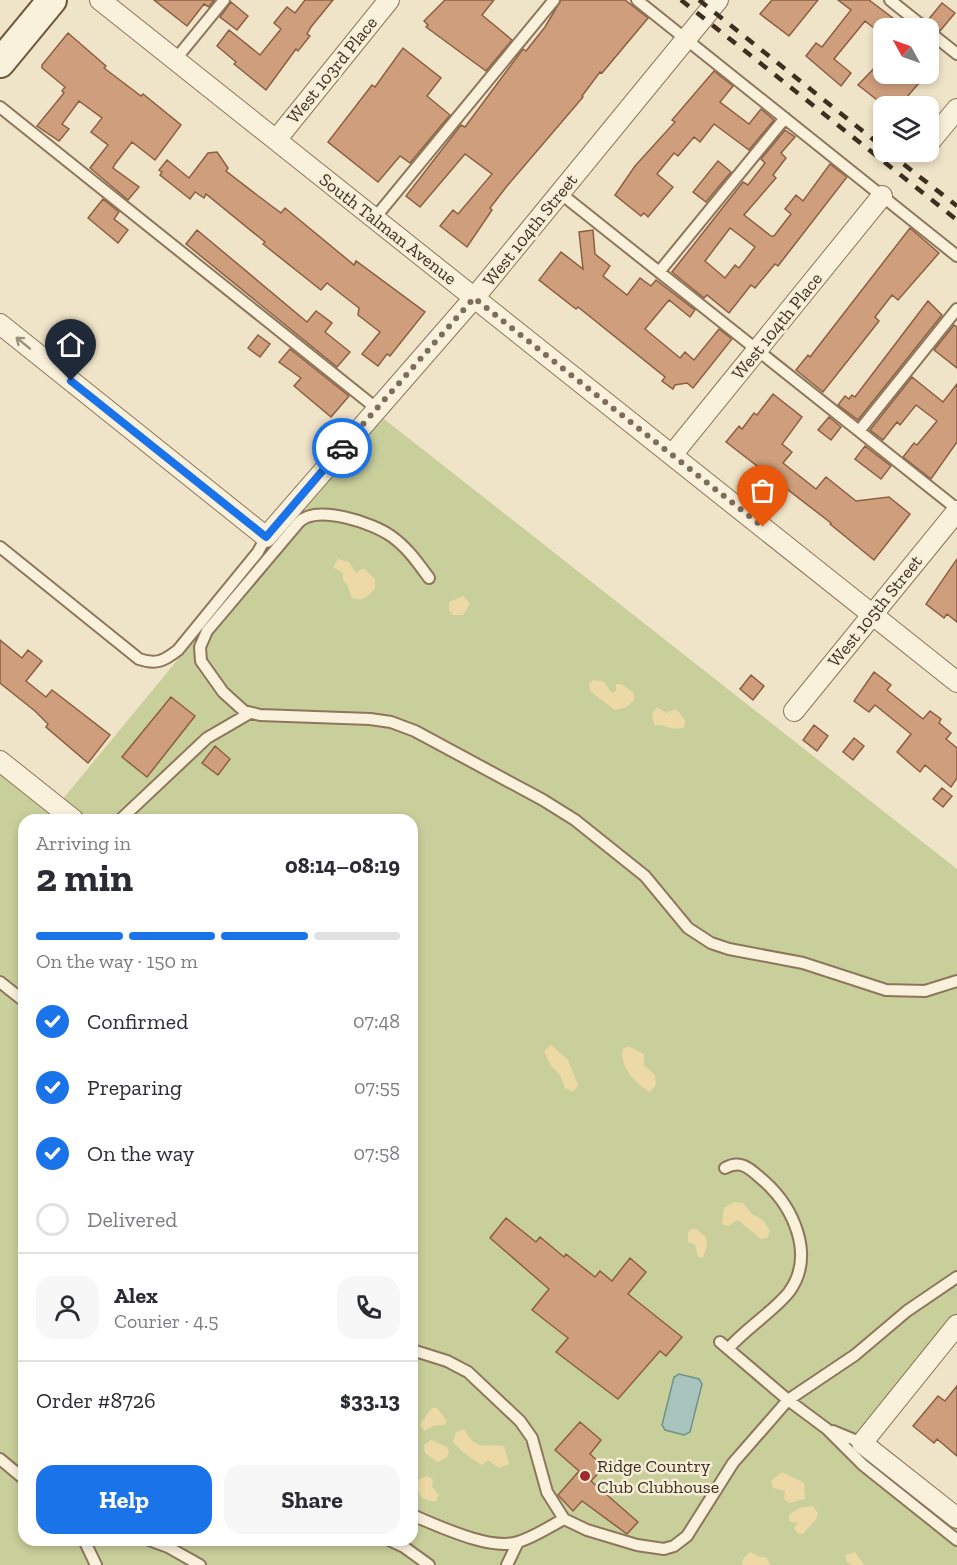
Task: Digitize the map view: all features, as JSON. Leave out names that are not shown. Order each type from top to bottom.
[{"type":"main road","points":[[0,63],[52,0]]},
{"type":"street","name":"South Talman Avenue","points":[[100,0],[957,682]]},
{"type":"street","name":"West 103rd Place","points":[[276,140],[389,0]]},
{"type":"street","name":"West 104th Street","points":[[266,537],[474,298],[718,0]]},
{"type":"street","points":[[939,131],[957,109]]},
{"type":"street","name":"West 104th Place","points":[[672,455],[882,196]]},
{"type":"street","points":[[0,324],[266,537]]},
{"type":"street","name":"West 105th Street","points":[[794,711],[957,510]]},
{"type":"street","points":[[0,761],[66,814]]},
{"type":"street","points":[[957,1326],[862,1443],[957,1518]]},
{"type":"lane","points":[[175,60],[224,0]]},
{"type":"lane","points":[[374,219],[554,0]]},
{"type":"lane","points":[[637,0],[957,256]]},
{"type":"lane","points":[[890,0],[912,18]]},
{"type":"lane","points":[[939,40],[957,54]]},
{"type":"lane","points":[[0,107],[376,408]]},
{"type":"lane","points":[[659,272],[785,118]]},
{"type":"lane","points":[[560,193],[957,510]]},
{"type":"lane","points":[[859,431],[957,309]]},
{"type":"lane","points":[[429,578],[408,552],[386,532],[332,515],[315,513],[303,518],[207,631],[200,647],[201,662],[212,680],[250,713],[391,722],[415,731],[543,800],[575,820],[645,876],[688,928],[721,947],[803,963],[893,991],[925,991],[957,981]]},
{"type":"lane","points":[[0,547],[139,659],[152,663],[165,660],[178,650],[258,552],[266,537]]},
{"type":"lane","points":[[126,814],[207,738],[250,713]]},
{"type":"lane","points":[[0,982],[18,996]]},
{"type":"lane","points":[[725,1168],[735,1164],[744,1165],[780,1196],[795,1222],[800,1252],[797,1273],[788,1293],[742,1333],[724,1345],[788,1400],[827,1429],[863,1465],[957,1540]]},
{"type":"lane","points":[[418,1352],[468,1372],[520,1421],[531,1438],[547,1492],[564,1519],[575,1526],[654,1549],[674,1546],[687,1536],[733,1463],[788,1400],[855,1355],[907,1311],[957,1277]]},
{"type":"lane","points":[[827,1429],[862,1443]]},
{"type":"lane","points":[[0,1459],[18,1474]]},
{"type":"lane","points":[[418,1517],[487,1542],[518,1542],[564,1519]]},
{"type":"lane","points":[[507,1565],[518,1542]]},
{"type":"lane","points":[[87,1546],[96,1565]]},
{"type":"lane","points":[[165,1546],[200,1565]]},
{"type":"lane","points":[[402,1546],[429,1565]]},
{"type":"green space","points":[[379,415],[957,869],[957,1316],[855,1443],[957,1526],[957,1565],[0,1565],[0,770],[53,811]]},
{"type":"sand","points":[[338,559],[349,562],[356,573],[363,568],[375,579],[375,588],[368,596],[362,599],[351,597],[348,586],[343,580],[343,573],[333,567]]},
{"type":"sand","points":[[463,596],[470,604],[463,615],[453,615],[449,610],[449,602]]},
{"type":"sand","points":[[593,680],[604,682],[612,693],[616,691],[616,684],[621,684],[634,693],[634,700],[627,707],[615,710],[590,691],[589,684]]},
{"type":"sand","points":[[657,707],[666,713],[676,709],[685,720],[684,728],[654,725],[652,714]]},
{"type":"sand","points":[[551,1045],[568,1060],[578,1085],[573,1092],[565,1088],[560,1075],[551,1066],[544,1051]]},
{"type":"sand","points":[[628,1046],[644,1054],[644,1065],[655,1075],[656,1085],[650,1092],[639,1084],[626,1069],[622,1056],[623,1049]]},
{"type":"sand","points":[[734,1202],[743,1203],[752,1214],[763,1220],[770,1231],[767,1238],[761,1239],[738,1220],[728,1226],[722,1224],[724,1208]]},
{"type":"sand","points":[[691,1229],[696,1229],[706,1237],[707,1246],[703,1258],[698,1257],[695,1245],[688,1242],[688,1233]]},
{"type":"sand","points":[[432,1408],[437,1408],[447,1421],[445,1425],[433,1426],[424,1431],[420,1424]]},
{"type":"sand","points":[[464,1429],[477,1444],[504,1446],[509,1464],[499,1468],[488,1460],[482,1465],[469,1457],[453,1442],[456,1432]]},
{"type":"sand","points":[[431,1440],[447,1447],[449,1453],[446,1458],[438,1462],[425,1453],[424,1445]]},
{"type":"sand","points":[[782,1472],[804,1483],[805,1499],[789,1503],[784,1499],[785,1491],[773,1488],[771,1481]]},
{"type":"sand","points":[[427,1476],[433,1479],[432,1487],[439,1495],[435,1502],[422,1498],[418,1491],[418,1480]]},
{"type":"sand","points":[[813,1506],[818,1513],[817,1518],[803,1534],[797,1533],[794,1528],[798,1523],[789,1521],[789,1515],[799,1508]]},
{"type":"sand","points":[[750,1552],[766,1557],[770,1565],[742,1565],[743,1559]]},
{"type":"sand","points":[[855,1552],[864,1565],[851,1565],[846,1560],[846,1555]]},
{"type":"water","points":[[679,1374],[699,1379],[702,1384],[690,1432],[684,1435],[665,1430],[662,1425],[674,1377]]},
{"type":"building","points":[[154,0],[214,0],[209,7],[204,4],[187,26]]},
{"type":"building","points":[[305,0],[333,0],[311,27],[307,34],[310,36],[298,51],[296,49],[266,90],[234,64],[236,62],[217,46],[229,30],[260,55],[281,29],[274,23],[287,7],[295,13]]},
{"type":"building","points":[[445,0],[494,0],[482,15],[512,40],[486,71],[426,27],[428,25],[424,21]]},
{"type":"building","points":[[561,0],[625,0],[648,18],[602,73],[600,72],[583,97],[507,186],[490,208],[492,210],[467,247],[440,226],[453,210],[458,214],[492,174],[465,154],[420,207],[406,196],[461,125],[465,127],[523,49],[526,51],[545,27]]},
{"type":"building","points":[[772,0],[818,0],[789,36],[760,14]]},
{"type":"building","points":[[838,0],[869,0],[893,18],[873,18],[873,27],[865,21],[834,59],[851,73],[841,86],[806,56],[816,43],[822,47],[851,10]]},
{"type":"building","points":[[231,2],[248,16],[237,30],[220,17]]},
{"type":"building","points":[[942,3],[955,13],[940,31],[939,18],[930,18]]},
{"type":"building","points":[[68,33],[106,66],[104,68],[141,96],[143,94],[181,125],[155,160],[132,142],[115,164],[113,168],[139,187],[128,200],[90,168],[108,145],[91,132],[102,118],[79,101],[62,124],[69,129],[59,141],[37,126],[64,93],[62,91],[65,87],[42,68],[42,65]]},
{"type":"building","points":[[403,48],[441,78],[427,96],[450,115],[410,163],[400,156],[378,182],[328,142],[372,85],[375,87]]},
{"type":"building","points":[[873,69],[873,84],[918,84],[908,96],[873,97],[858,85]]},
{"type":"building","points":[[714,71],[733,86],[720,102],[749,124],[761,109],[774,120],[749,150],[714,124],[700,142],[694,137],[678,156],[674,153],[657,174],[673,187],[648,217],[644,213],[641,216],[615,195],[635,166],[675,122],[672,120]]},
{"type":"building","points":[[785,130],[795,137],[781,153],[786,158],[773,175],[776,178],[744,215],[771,236],[774,236],[791,214],[785,209],[796,195],[803,201],[830,164],[847,177],[778,266],[775,264],[755,288],[751,285],[729,313],[707,295],[704,298],[672,272],[743,182],[748,185],[765,163],[761,159]],"holes":[[[730,228],[755,247],[739,268],[735,265],[725,278],[705,261]]]},
{"type":"building","points":[[217,152],[228,168],[226,171],[257,195],[281,213],[285,208],[354,265],[356,261],[425,312],[390,356],[387,354],[378,366],[362,354],[380,332],[358,315],[359,308],[327,283],[321,290],[263,244],[265,242],[206,194],[204,198],[195,192],[190,199],[160,175],[162,172],[159,170],[167,160],[189,178],[208,153]]},
{"type":"building","points":[[718,161],[731,172],[706,202],[693,192]]},
{"type":"building","points":[[103,199],[119,212],[114,219],[128,230],[118,243],[88,218]]},
{"type":"building","points":[[910,228],[939,253],[898,300],[892,295],[875,317],[879,321],[823,392],[796,370],[808,355],[810,357]]},
{"type":"building","points":[[197,230],[307,322],[316,311],[332,323],[325,332],[350,352],[337,367],[186,244]]},
{"type":"building","points":[[593,230],[595,254],[610,266],[603,276],[627,295],[640,278],[651,286],[656,280],[695,310],[690,317],[669,300],[645,329],[680,358],[685,352],[694,360],[719,329],[732,339],[693,388],[687,383],[675,385],[673,389],[662,381],[665,377],[578,307],[576,309],[539,280],[561,252],[583,269],[579,232]]},
{"type":"building","points":[[928,301],[942,315],[858,420],[838,405],[845,396],[849,399],[852,395],[855,397]]},
{"type":"building","points":[[954,325],[957,327],[957,368],[934,350]]},
{"type":"building","points":[[258,335],[270,344],[260,357],[248,348]]},
{"type":"building","points":[[290,349],[349,396],[331,417],[294,386],[301,378],[279,362]]},
{"type":"building","points":[[912,377],[943,402],[957,384],[957,442],[931,479],[903,457],[914,443],[917,445],[937,421],[916,405],[900,425],[897,422],[883,440],[870,430]]},
{"type":"building","points":[[773,394],[802,417],[782,444],[792,452],[783,463],[816,489],[826,477],[856,501],[889,497],[910,514],[874,560],[831,523],[726,442],[739,426],[742,429],[754,413],[757,415]]},
{"type":"building","points":[[829,417],[841,427],[831,440],[818,430]]},
{"type":"building","points":[[865,446],[891,466],[881,479],[855,459]]},
{"type":"building","points":[[957,559],[957,622],[947,614],[944,618],[926,604]]},
{"type":"building","points":[[0,640],[22,658],[28,650],[42,661],[26,681],[46,697],[52,690],[110,735],[88,763],[46,727],[48,724],[35,711],[0,683]]},
{"type":"building","points":[[874,672],[891,685],[887,690],[923,719],[930,711],[941,719],[939,723],[951,733],[946,739],[957,748],[957,778],[951,787],[925,765],[920,772],[897,752],[911,734],[875,705],[869,712],[854,701]]},
{"type":"building","points":[[751,675],[764,686],[753,700],[740,689]]},
{"type":"building","points":[[171,697],[195,716],[147,777],[122,757]]},
{"type":"building","points":[[814,725],[828,736],[817,751],[803,740]]},
{"type":"building","points":[[854,738],[864,746],[853,760],[843,752]]},
{"type":"building","points":[[215,746],[230,759],[218,775],[202,763]]},
{"type":"building","points":[[942,788],[952,796],[943,807],[933,799]]},
{"type":"building","points":[[506,1218],[536,1242],[540,1237],[564,1257],[566,1254],[595,1277],[600,1271],[612,1281],[630,1258],[646,1272],[628,1294],[682,1337],[666,1356],[660,1351],[618,1399],[556,1352],[568,1338],[532,1310],[549,1289],[490,1238]]},
{"type":"building","points":[[957,1386],[957,1456],[937,1439],[934,1443],[913,1426],[938,1396],[945,1401]]},
{"type":"building","name":"Ridge Country Club Clubhouse","points":[[580,1422],[601,1440],[590,1454],[604,1467],[591,1481],[638,1522],[627,1534],[582,1501],[573,1511],[558,1495],[579,1471],[555,1450]]},
{"type":"railway","points":[[681,0],[957,220]]},
{"type":"railway","points":[[699,0],[873,139]]},
{"type":"railway","points":[[901,162],[957,206]]},
{"type":"way so far","points":[[342,448],[474,298],[763,527]]},
{"type":"place","name":"Ridge Country Club Clubhouse","points":[[585,1476]]},
{"type":"route","points":[[71,381],[266,537],[342,448]]}]
